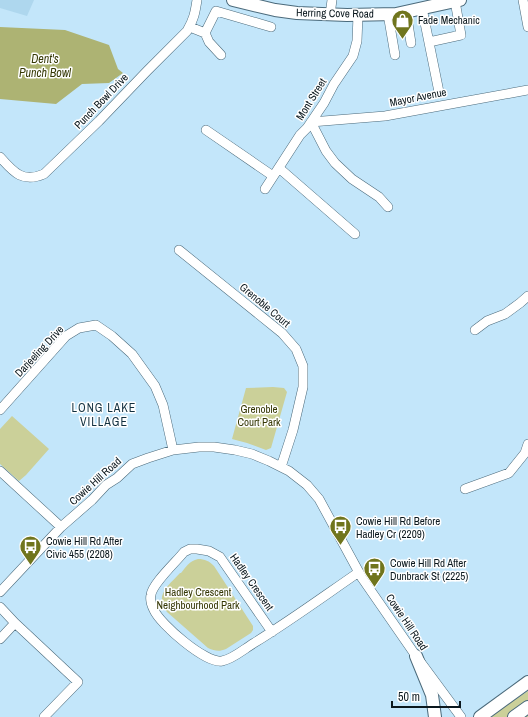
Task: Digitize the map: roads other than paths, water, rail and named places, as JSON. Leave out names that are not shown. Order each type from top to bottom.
[{"type":"main road","name":"Herring Cove Road","points":[[233,0],[275,10],[330,15],[396,14],[453,1]]},
{"type":"main road","points":[[416,656],[432,695],[435,717]]},
{"type":"main road","points":[[480,717],[528,682]]},
{"type":"main road","points":[[514,717],[528,707]]},
{"type":"street","name":"Punch Bowl Drive","points":[[0,157],[16,174],[30,177],[44,174],[181,38],[192,23],[197,0]]},
{"type":"street","points":[[330,15],[332,0]]},
{"type":"street","points":[[524,0],[528,27]]},
{"type":"street","points":[[429,42],[461,35],[453,1]]},
{"type":"street","points":[[422,8],[439,92]]},
{"type":"street","points":[[205,33],[216,11],[271,27]]},
{"type":"street","points":[[406,11],[411,43]]},
{"type":"street","points":[[388,14],[395,55]]},
{"type":"street","name":"Mont Street","points":[[265,188],[300,135],[308,128],[352,56],[357,41],[358,15]]},
{"type":"street","points":[[190,27],[205,33],[209,42],[221,55]]},
{"type":"street","name":"Mayor Avenue","points":[[311,122],[385,116],[528,90]]},
{"type":"street","points":[[311,122],[326,151],[335,163],[352,179],[379,197],[388,207]]},
{"type":"street","points":[[206,130],[273,176]]},
{"type":"street","points":[[279,168],[355,234]]},
{"type":"street","name":"Grenoble Court","points":[[179,250],[282,333],[296,349],[303,366],[303,387],[293,430],[281,467]]},
{"type":"street","points":[[476,330],[487,321],[505,314],[528,296]]},
{"type":"street","name":"Darjeeling Drive","points":[[0,410],[66,336],[79,328],[96,325],[112,336],[132,354],[156,386],[163,405],[173,450]]},
{"type":"street","points":[[465,489],[509,473],[525,453],[528,444]]},
{"type":"street","name":"Cowie Hill Road","points":[[0,592],[28,563],[60,525],[92,500],[106,485],[117,478],[132,464],[173,450],[199,447],[214,447],[252,454],[289,471],[306,485],[319,499],[359,572],[416,656],[461,717]]},
{"type":"street","points":[[0,471],[60,525]]},
{"type":"street","name":"Hadley Crescent","points":[[272,632],[220,557],[209,551],[190,549],[184,552],[154,586],[151,595],[151,602],[158,617],[181,639],[207,658],[222,661],[230,658],[272,632],[359,572]]},
{"type":"street","points":[[0,607],[78,682],[44,717]]},
{"type":"street","points":[[0,639],[15,622]]},
{"type":"water","name":"Dent's Punch Bowl","points":[[0,27],[65,30],[109,45],[118,69],[123,73],[109,83],[82,84],[56,104],[0,99]]},
{"type":"place","name":"Fade Mechanic","points":[[402,40]]},
{"type":"place","name":"Cowie Hill Rd Before Hadley Cr (2209)","points":[[340,546]]},
{"type":"place","name":"Cowie Hill Rd After Civic 455 (2208)","points":[[30,566]]},
{"type":"place","name":"Cowie Hill Rd After Dunbrack St (2225)","points":[[375,588]]},
{"type":"district","name":"LONG LAKE VILLAGE","points":[[104,415]]},
{"type":"park label","name":"Grenoble Court Park","points":[[259,415]]},
{"type":"park label","name":"Hadley Crescent Neighbourhood Park","points":[[198,598]]}]
